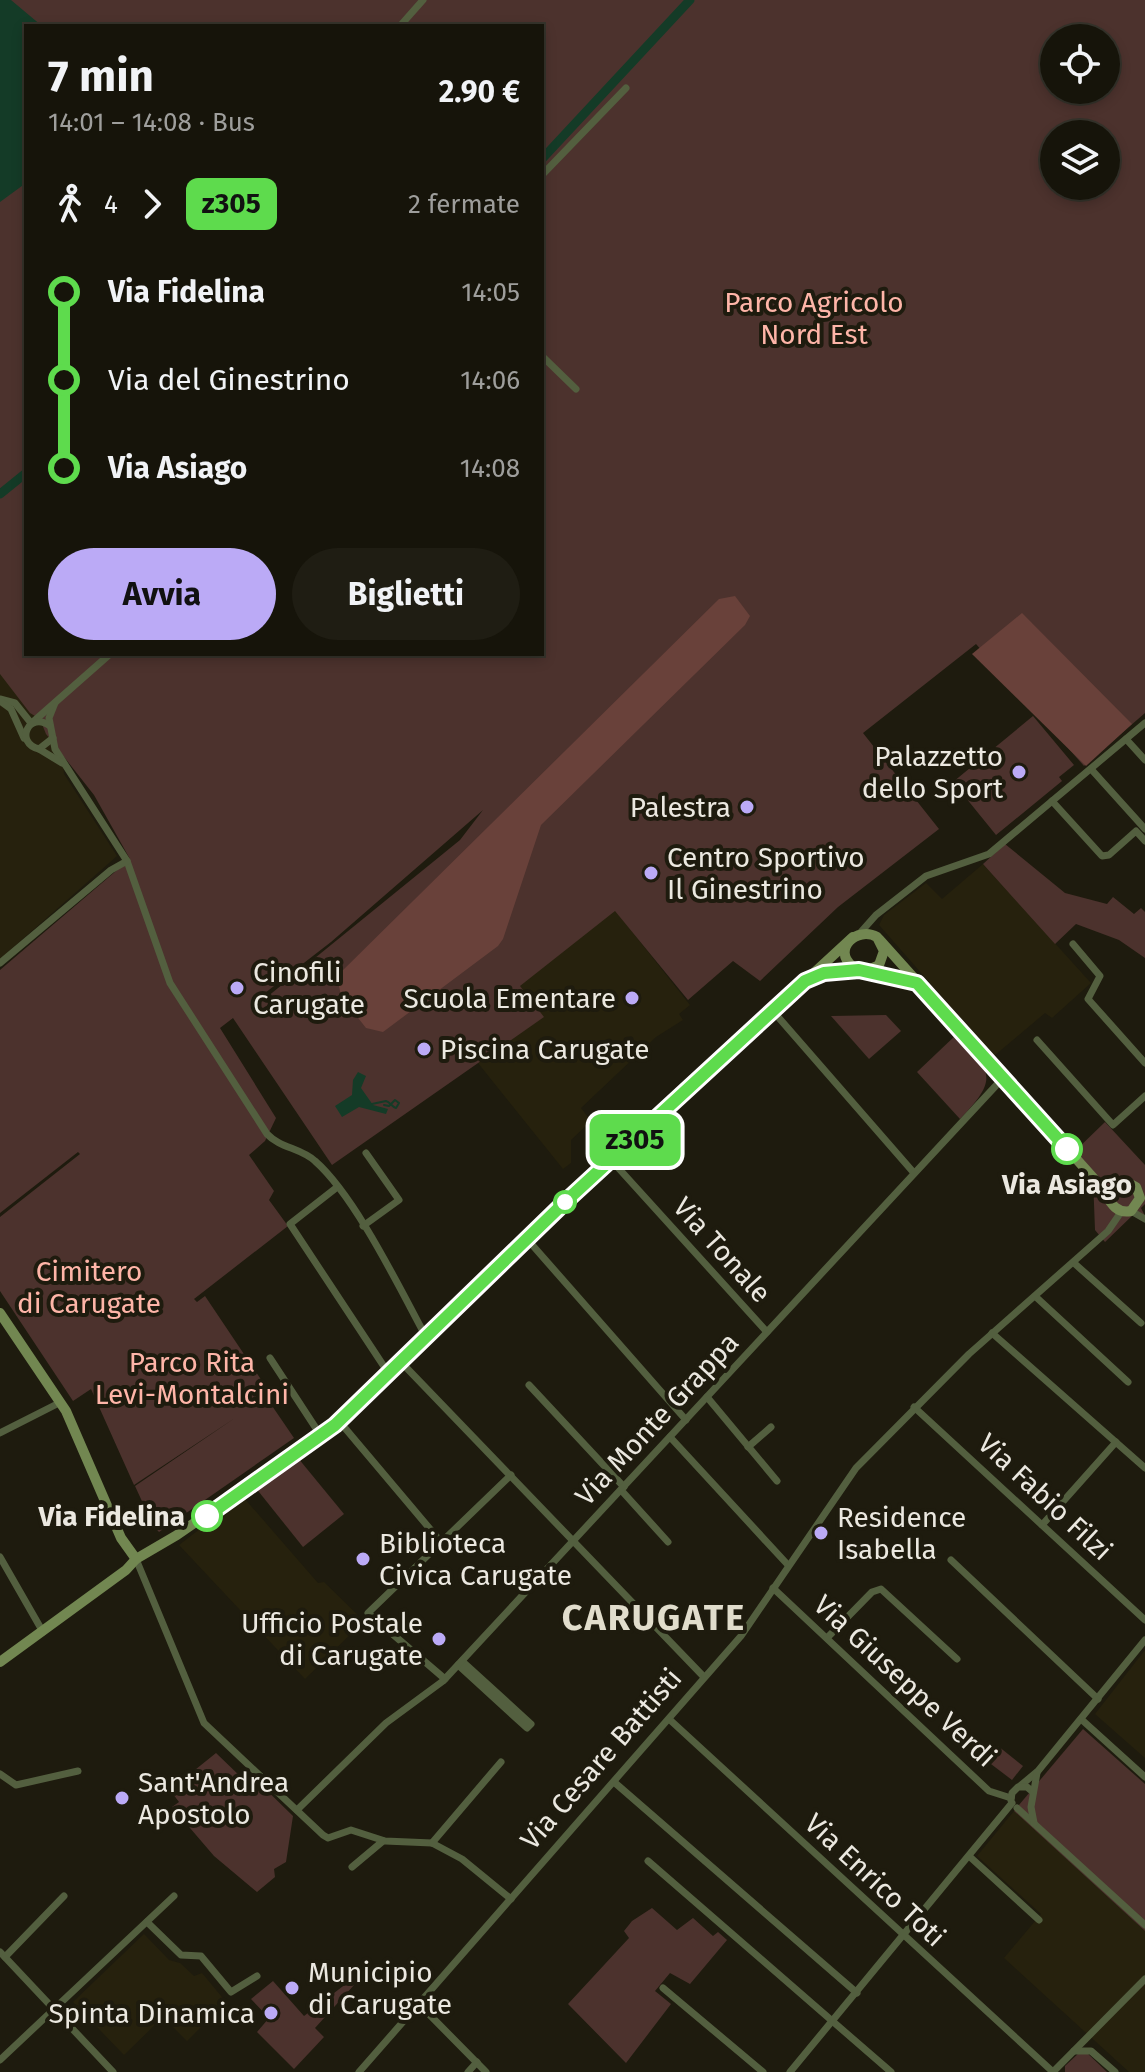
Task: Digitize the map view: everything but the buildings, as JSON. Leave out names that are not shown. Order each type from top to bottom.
[{"type":"street","points":[[402,24],[423,0]]},
{"type":"street","points":[[544,173],[626,88]]},
{"type":"street","points":[[544,358],[576,389]]},
{"type":"street","points":[[29,745],[25,733],[32,722],[108,656]]},
{"type":"street","points":[[0,700],[15,703],[32,722]]},
{"type":"street","points":[[0,700],[11,709],[19,733],[29,745],[66,766]]},
{"type":"street","points":[[55,703],[49,713],[55,749],[127,861],[176,992],[267,1134],[278,1144],[315,1160],[336,1188],[363,1226],[425,1335]]},
{"type":"street","points":[[32,722],[42,720],[51,727]]},
{"type":"street","points":[[0,1662],[136,1559],[177,1535],[321,1436],[772,1010],[926,876],[987,856],[1145,723]]},
{"type":"street","points":[[39,749],[48,746],[53,738]]},
{"type":"street","points":[[1126,739],[1145,760]]},
{"type":"street","points":[[1091,769],[1145,829]]},
{"type":"street","points":[[1052,801],[1104,857],[1136,831],[1138,821]]},
{"type":"street","points":[[1136,831],[1145,841]]},
{"type":"street","points":[[0,963],[111,870],[127,861]]},
{"type":"street","points":[[862,932],[879,939],[1097,1182],[1110,1197],[1113,1206],[1135,1205]]},
{"type":"street","points":[[862,932],[845,954],[850,964],[917,983]]},
{"type":"street","points":[[805,981],[824,973],[863,970],[882,959],[883,948],[879,939]]},
{"type":"street","points":[[1073,944],[1100,976],[1088,999],[1145,1063]]},
{"type":"street","points":[[772,1010],[914,1173]]},
{"type":"street","points":[[1037,1040],[1113,1125],[1145,1096]]},
{"type":"street","name":"Via Monte Grappa","points":[[297,1810],[383,1725],[445,1679],[1003,1078]]},
{"type":"street","points":[[363,1226],[399,1200],[366,1153]]},
{"type":"street","name":"Via Tonale","points":[[612,1161],[767,1332]]},
{"type":"street","points":[[1097,1182],[1116,1185],[1127,1182],[1141,1186],[1135,1205]]},
{"type":"street","points":[[1110,1197],[1116,1185]]},
{"type":"street","points":[[336,1188],[290,1224],[387,1371]]},
{"type":"street","points":[[1135,1205],[1145,1218]]},
{"type":"street","name":"Via Cesare Battisti","points":[[359,2072],[741,1636],[846,1480],[914,1407],[1135,1205]]},
{"type":"street","points":[[527,1239],[686,1420]]},
{"type":"street","points":[[1074,1263],[1141,1323]]},
{"type":"street","points":[[1036,1297],[1128,1382]]},
{"type":"street","points":[[0,1313],[59,1403],[121,1538],[136,1559],[199,1713],[210,1731],[326,1838],[351,1830],[383,1841],[432,1843],[462,1859],[511,1899]]},
{"type":"street","points":[[992,1333],[1145,1468]]},
{"type":"street","points":[[270,1358],[321,1436]]},
{"type":"street","points":[[399,1360],[704,1677]]},
{"type":"street","points":[[529,1385],[668,1542]]},
{"type":"street","points":[[707,1397],[777,1481]]},
{"type":"street","points":[[0,1433],[59,1403]]},
{"type":"street","name":"Via Fabio Filzi","points":[[914,1407],[1145,1620]]},
{"type":"street","points":[[339,1421],[441,1542]]},
{"type":"street","points":[[748,1447],[771,1427]]},
{"type":"street","points":[[670,1437],[788,1565]]},
{"type":"street","points":[[1042,1525],[1116,1442]]},
{"type":"street","points":[[445,1679],[368,1613],[511,1475]]},
{"type":"street","points":[[0,1557],[43,1632]]},
{"type":"street","points":[[951,1560],[1098,1699]]},
{"type":"street","name":"Via Giuseppe Verdi","points":[[773,1588],[989,1791],[1013,1803],[1145,1925]]},
{"type":"street","points":[[827,1638],[879,1589],[888,1593],[957,1659]]},
{"type":"street","points":[[790,2072],[1013,1803],[1020,1786],[1038,1771],[1145,1640]]},
{"type":"street","points":[[460,1663],[531,1724],[527,1728],[460,1663]]},
{"type":"street","name":"Via Enrico Toti","points":[[669,1719],[1052,2072]]},
{"type":"street","points":[[1081,1719],[1145,1777]]},
{"type":"street","points":[[432,1843],[501,1762]]},
{"type":"street","points":[[0,1774],[12,1785],[78,1771]]},
{"type":"street","points":[[1037,1828],[1032,1805],[1038,1771]]},
{"type":"street","points":[[614,1782],[857,1993]]},
{"type":"street","points":[[1020,1786],[1033,1792]]},
{"type":"street","points":[[1013,1803],[1032,1805]]},
{"type":"street","points":[[352,1867],[383,1841]]},
{"type":"street","points":[[969,1856],[1039,1920]]},
{"type":"street","points":[[648,1861],[891,2072]]},
{"type":"street","points":[[64,1896],[2,1954],[113,2072]]},
{"type":"street","points":[[0,2060],[174,1896]]},
{"type":"street","points":[[147,1922],[181,1955],[200,1955],[231,1992],[257,1976]]},
{"type":"street","points":[[1052,2072],[1145,1979]]},
{"type":"street","points":[[663,1988],[763,2072]]},
{"type":"street","points":[[419,2004],[486,2072]]},
{"type":"street","points":[[1093,2031],[1090,2042],[1094,2053]]},
{"type":"street","points":[[1070,2052],[1084,2048],[1115,2072]]},
{"type":"street","points":[[468,2072],[477,2062]]},
{"type":"shaded area","points":[[0,0],[11,0],[40,24],[24,24],[24,184],[0,202]]},
{"type":"shaded area","points":[[735,596],[750,616],[745,625],[541,825],[498,946],[383,1032],[366,1028],[341,996],[337,976],[719,599]]},
{"type":"shaded area","points":[[1022,613],[1132,724],[1086,766],[972,654]]},
{"type":"shaded area","points":[[0,627],[57,694],[64,774],[117,856],[0,959]]},
{"type":"shaded area","points":[[983,864],[1091,983],[1052,1018],[1045,1013],[994,1056],[879,925],[884,915],[926,883],[942,899]]},
{"type":"shaded area","points":[[615,910],[690,1005],[679,1014],[683,1020],[656,1037],[581,1108],[591,1121],[571,1140],[571,1163],[563,1169],[478,1063],[543,1017],[519,986]]},
{"type":"shaded area","points":[[358,1072],[366,1076],[361,1088],[373,1105],[388,1109],[386,1114],[359,1107],[342,1117],[335,1106],[352,1095],[353,1080]]},
{"type":"shaded area","points":[[239,1499],[245,1499],[318,1583],[324,1582],[364,1621],[305,1679],[179,1545]]},
{"type":"shaded area","points":[[1145,1650],[1145,1758],[1095,1714]]},
{"type":"shaded area","points":[[1014,1811],[1145,1931],[1145,2072],[1129,2072],[1004,1958],[1041,1914],[977,1856]]},
{"type":"shaded area","points":[[144,1934],[169,1960],[180,1963],[194,1976],[202,1973],[226,2002],[187,2041],[163,2017],[124,2055],[73,2002]]},
{"type":"green space","name":"Parco Agricolo Nord Est","points":[[0,0],[1145,0],[1145,713],[1084,766],[976,644],[863,733],[939,829],[838,907],[760,981],[733,961],[688,1000],[615,911],[520,986],[544,1017],[332,1165],[233,1018],[220,1028],[276,1118],[265,1141],[249,1155],[274,1191],[269,1200],[288,1226],[194,1299],[197,1302],[205,1296],[270,1393],[266,1397],[294,1438],[159,1532],[142,1513],[146,1510],[135,1486],[235,1418],[134,1485],[91,1389],[73,1401],[0,1291],[0,1217],[80,1154],[78,1152],[0,1213],[0,970],[130,859],[94,795],[46,734],[40,719],[30,713],[0,674]],"holes":[[[483,810],[460,840],[267,997],[265,993],[331,942]]]},
{"type":"green space","points":[[1033,716],[1074,765],[1059,777],[1062,781],[996,835],[953,782]]},
{"type":"green space","points":[[1005,844],[1065,893],[1107,904],[1113,897],[1134,914],[1141,908],[1145,912],[1145,958],[1119,940],[1076,924],[1055,944],[983,864]]},
{"type":"green space","points":[[886,1015],[901,1031],[869,1059],[831,1016]]},
{"type":"green space","points":[[957,1034],[978,1058],[986,1076],[981,1094],[960,1119],[917,1072]]},
{"type":"green space","points":[[1105,1122],[1145,1165],[1145,1204],[1141,1208],[1145,1216],[1135,1213],[1105,1242],[1095,1230],[1093,1178],[1072,1154]]},
{"type":"green space","points":[[298,1458],[344,1514],[303,1547],[255,1487]]},
{"type":"green space","points":[[1083,1729],[1145,1784],[1145,1931],[1014,1811]]},
{"type":"green space","points":[[998,1746],[1023,1766],[1012,1780],[987,1761]]},
{"type":"green space","points":[[216,1753],[243,1779],[249,1773],[293,1816],[286,1862],[274,1869],[275,1877],[257,1892],[214,1856],[172,1807],[179,1802],[170,1790]]},
{"type":"green space","points":[[652,1908],[677,1930],[693,1918],[713,1936],[718,1932],[727,1940],[690,1984],[670,1973],[655,1991],[671,2004],[626,2063],[568,2004],[629,1938],[624,1931],[632,1921]]},
{"type":"green space","points":[[351,1980],[355,1984],[315,2028],[324,2037],[294,2069],[257,2032],[269,2018],[251,1999],[273,1981],[304,2016]]},
{"type":"green space","points":[[1085,2051],[1107,2072],[1065,2072],[1065,2066]]},
{"type":"waterway","points":[[544,157],[690,0]]},
{"type":"waterway","points":[[0,494],[24,475]]},
{"type":"waterway","points":[[372,1104],[386,1101],[389,1102],[390,1103],[391,1104],[392,1106],[393,1107],[396,1108],[399,1103],[395,1100],[389,1106],[384,1105]]},
{"type":"bus line","name":"z305","points":[[207,1516],[335,1425],[387,1371],[565,1202],[805,981],[818,975],[859,970],[885,973],[917,983],[1067,1149]]},
{"type":"place","name":"Palazzetto dello Sport","points":[[1019,772]]},
{"type":"place","name":"Palestra","points":[[747,807]]},
{"type":"place","name":"Centro Sportivo Il Ginestrino","points":[[651,873]]},
{"type":"place","name":"Cinofili Carugate","points":[[237,988]]},
{"type":"place","name":"Scuola Ementare","points":[[632,998]]},
{"type":"place","name":"Piscina Carugate","points":[[424,1049]]},
{"type":"place","name":"Via Asiago","points":[[1067,1149]]},
{"type":"place","name":"Via Fidelina","points":[[207,1516]]},
{"type":"place","name":"Residence Isabella","points":[[821,1533]]},
{"type":"place","name":"Biblioteca Civica Carugate","points":[[363,1559]]},
{"type":"place","name":"Ufficio Postale di Carugate","points":[[439,1639]]},
{"type":"place","name":"Sant'Andrea Apostolo","points":[[122,1798]]},
{"type":"place","name":"Municipio di Carugate","points":[[292,1988]]},
{"type":"place","name":"Spinta Dinamica","points":[[271,2013]]},
{"type":"district","name":"CARUGATE","points":[[654,1618]]},
{"type":"park label","name":"Cimitero di Carugate","points":[[89,1287]]},
{"type":"park label","name":"Parco Rita Levi-Montalcini","points":[[192,1378]]}]
